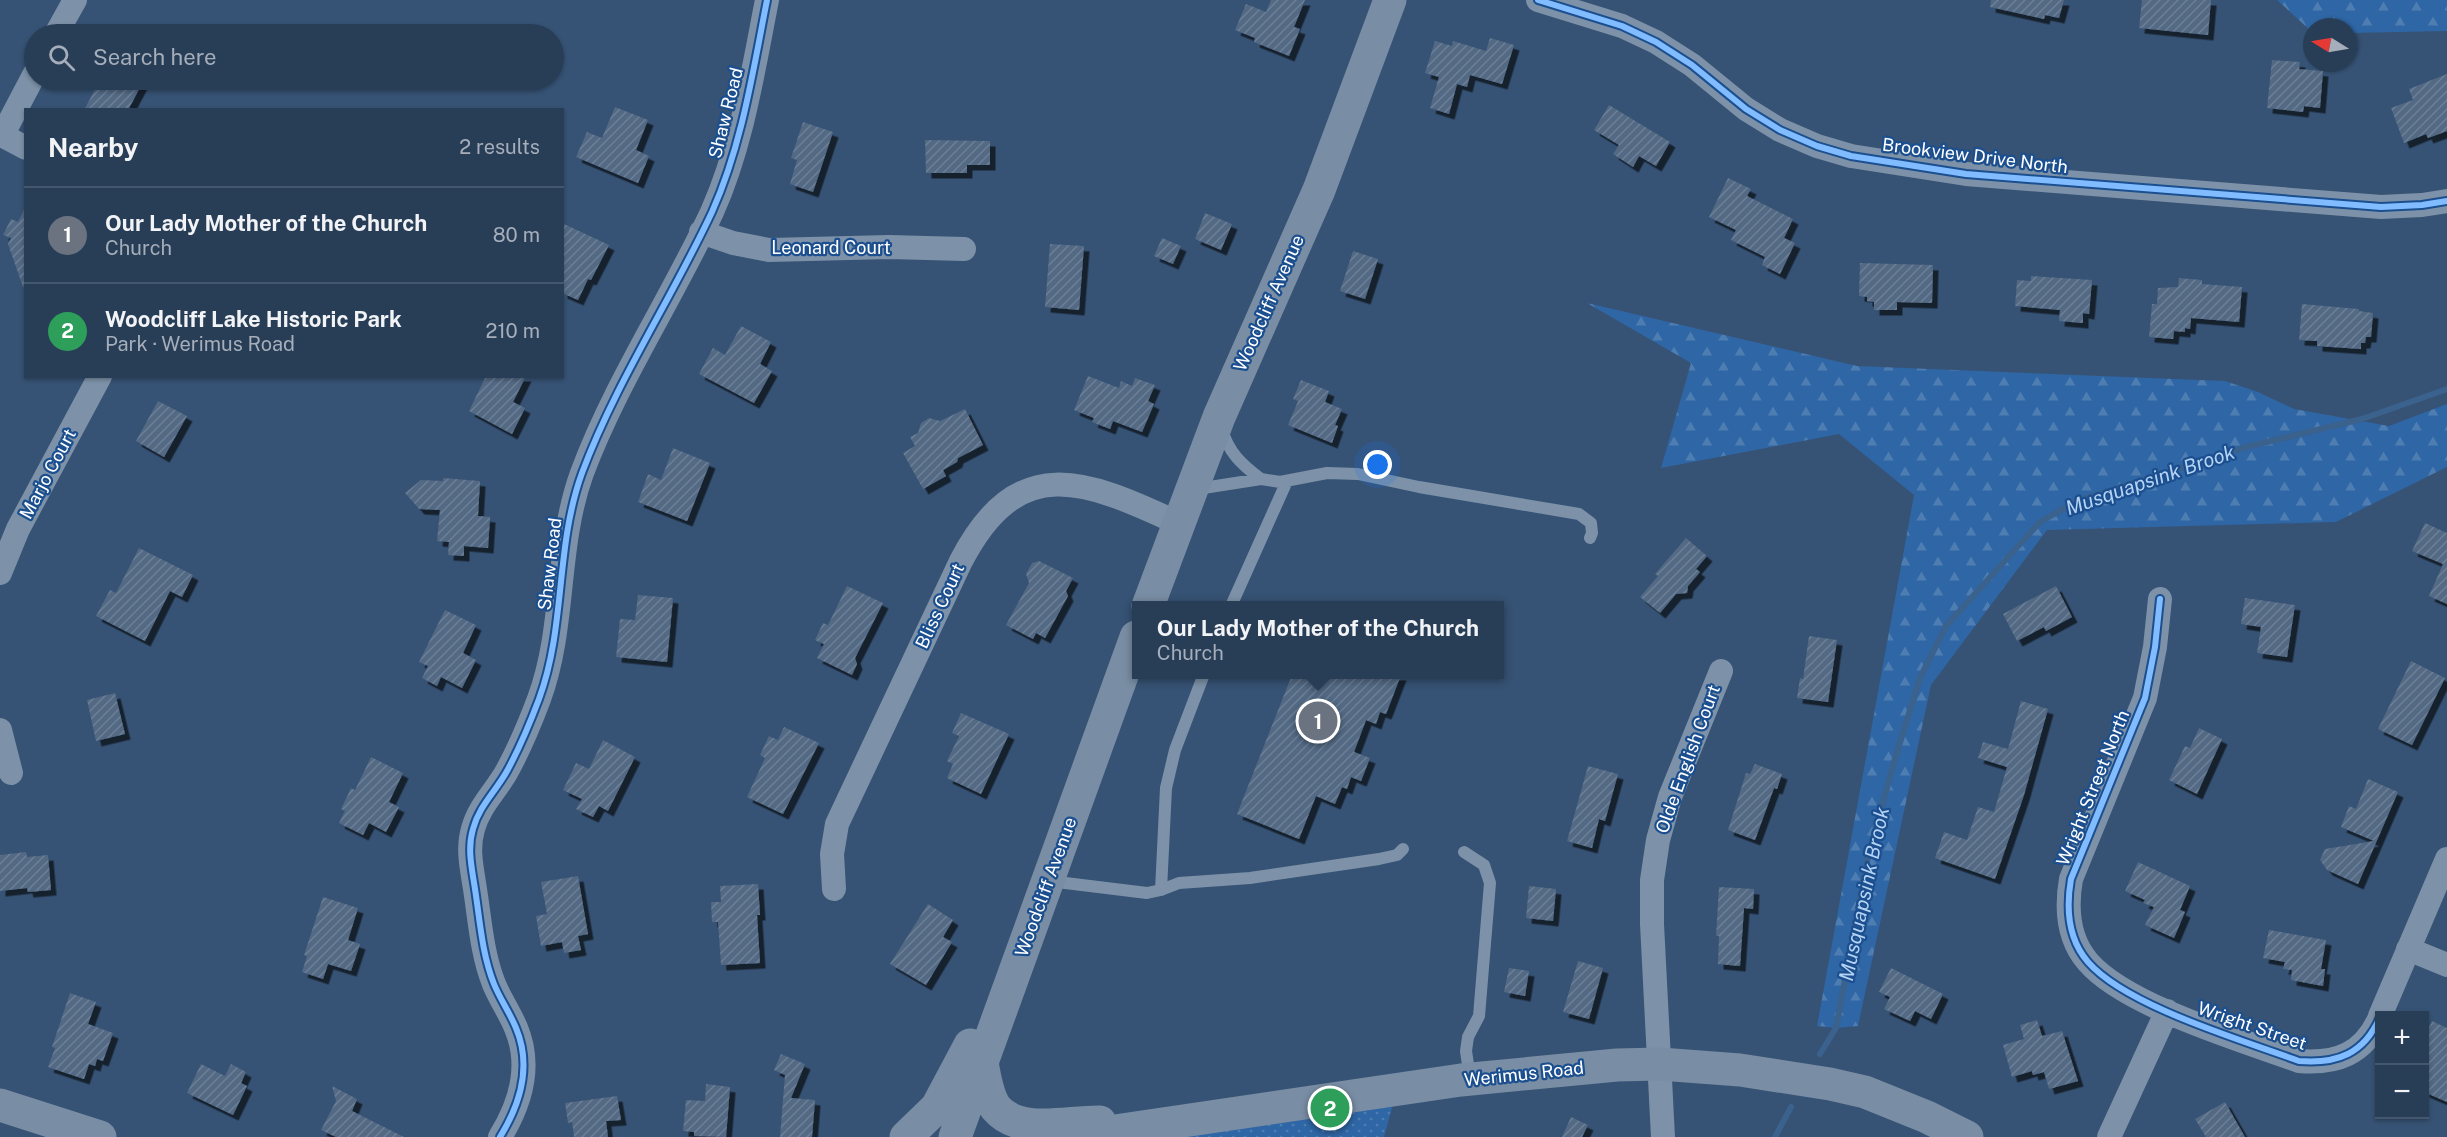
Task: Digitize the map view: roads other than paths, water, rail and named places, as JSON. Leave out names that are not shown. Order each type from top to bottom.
[{"type":"main road","name":"Woodcliff Avenue","points":[[1150,601],[1219,417],[1319,190],[1390,0]]},
{"type":"main road","name":"Woodcliff Avenue","points":[[955,1137],[1132,651]]},
{"type":"main road","points":[[906,1137],[937,1107],[967,1050],[981,1031],[999,1016]]},
{"type":"main road","points":[[982,1063],[987,1087],[995,1107],[1010,1120],[1028,1124],[1097,1122],[1137,1126]]},
{"type":"main road","name":"Werimus Road","points":[[1074,1137],[1470,1079],[1617,1065],[1660,1064],[1740,1070],[1830,1084],[1865,1092],[1927,1117],[1967,1137]]},
{"type":"main road","points":[[0,1106],[100,1137]]},
{"type":"street","points":[[62,24],[75,0]]},
{"type":"street","name":"Shaw Road","points":[[500,1137],[520,1098],[524,1074],[522,1050],[516,1028],[495,986],[485,958],[470,851],[472,831],[479,811],[506,772],[536,708],[549,672],[557,631],[560,576],[567,528],[581,477],[599,430],[712,210],[730,162],[746,106],[767,0]]},
{"type":"street","name":"Brookview Drive North","points":[[1538,0],[1622,26],[1656,42],[1692,65],[1746,108],[1780,130],[1817,146],[1851,156],[1966,174],[2381,207],[2447,201]]},
{"type":"street","points":[[24,147],[1,135],[26,90]]},
{"type":"street","name":"Leonard Court","points":[[701,232],[733,243],[769,250],[964,249]]},
{"type":"street","name":"Marjo Court","points":[[0,573],[9,525],[99,378]]},
{"type":"street","name":"Bliss Court","points":[[834,889],[832,854],[837,824],[961,561],[974,536],[993,512],[1011,498],[1033,489],[1072,484],[1184,508]]},
{"type":"street","name":"Wright Street North","points":[[2160,599],[2155,647],[2145,698],[2071,879],[2068,918],[2075,941],[2086,960],[2102,976],[2168,1011]]},
{"type":"street","name":"Olde English Court","points":[[1663,1137],[1652,924],[1652,880],[1658,840],[1670,797],[1721,671]]},
{"type":"street","points":[[0,730],[11,772]]},
{"type":"street","name":"Wright Street","points":[[2382,1011],[2447,859]]},
{"type":"street","points":[[2408,950],[2447,965]]},
{"type":"street","points":[[2109,1137],[2168,1011]]},
{"type":"street","name":"Wright Street","points":[[2168,1011],[2299,1061],[2319,1063],[2338,1059],[2355,1050],[2368,1037],[2375,1025]]},
{"type":"lane","points":[[1219,417],[1225,439],[1233,454],[1245,468],[1261,479],[1273,482],[1327,473],[1358,474],[1427,489],[1579,514],[1591,523],[1590,538]]},
{"type":"lane","points":[[1184,508],[1199,488],[1261,479]]},
{"type":"lane","points":[[1233,601],[1287,481]]},
{"type":"lane","points":[[1161,890],[1166,788],[1174,750],[1202,679]]},
{"type":"lane","points":[[1048,881],[1136,893],[1161,890],[1179,883],[1250,878],[1390,857],[1397,855],[1403,849]]},
{"type":"lane","points":[[1464,852],[1484,865],[1490,883],[1479,1016],[1468,1037],[1466,1050],[1470,1079]]},
{"type":"waterway","name":"Musquapsink Brook","points":[[1820,1054],[1836,1028],[1867,861],[1920,678],[1946,626],[2040,522],[2077,501],[2246,447],[2362,419],[2447,389]]},
{"type":"waterway","name":"Musquapsink Brook","points":[[1775,1137],[1791,1107]]},
{"type":"place","name":"Our Lady Mother of the Church","points":[[1318,721]]},
{"type":"place","name":"Woodcliff Lake Historic Park","points":[[1330,1108]]}]
